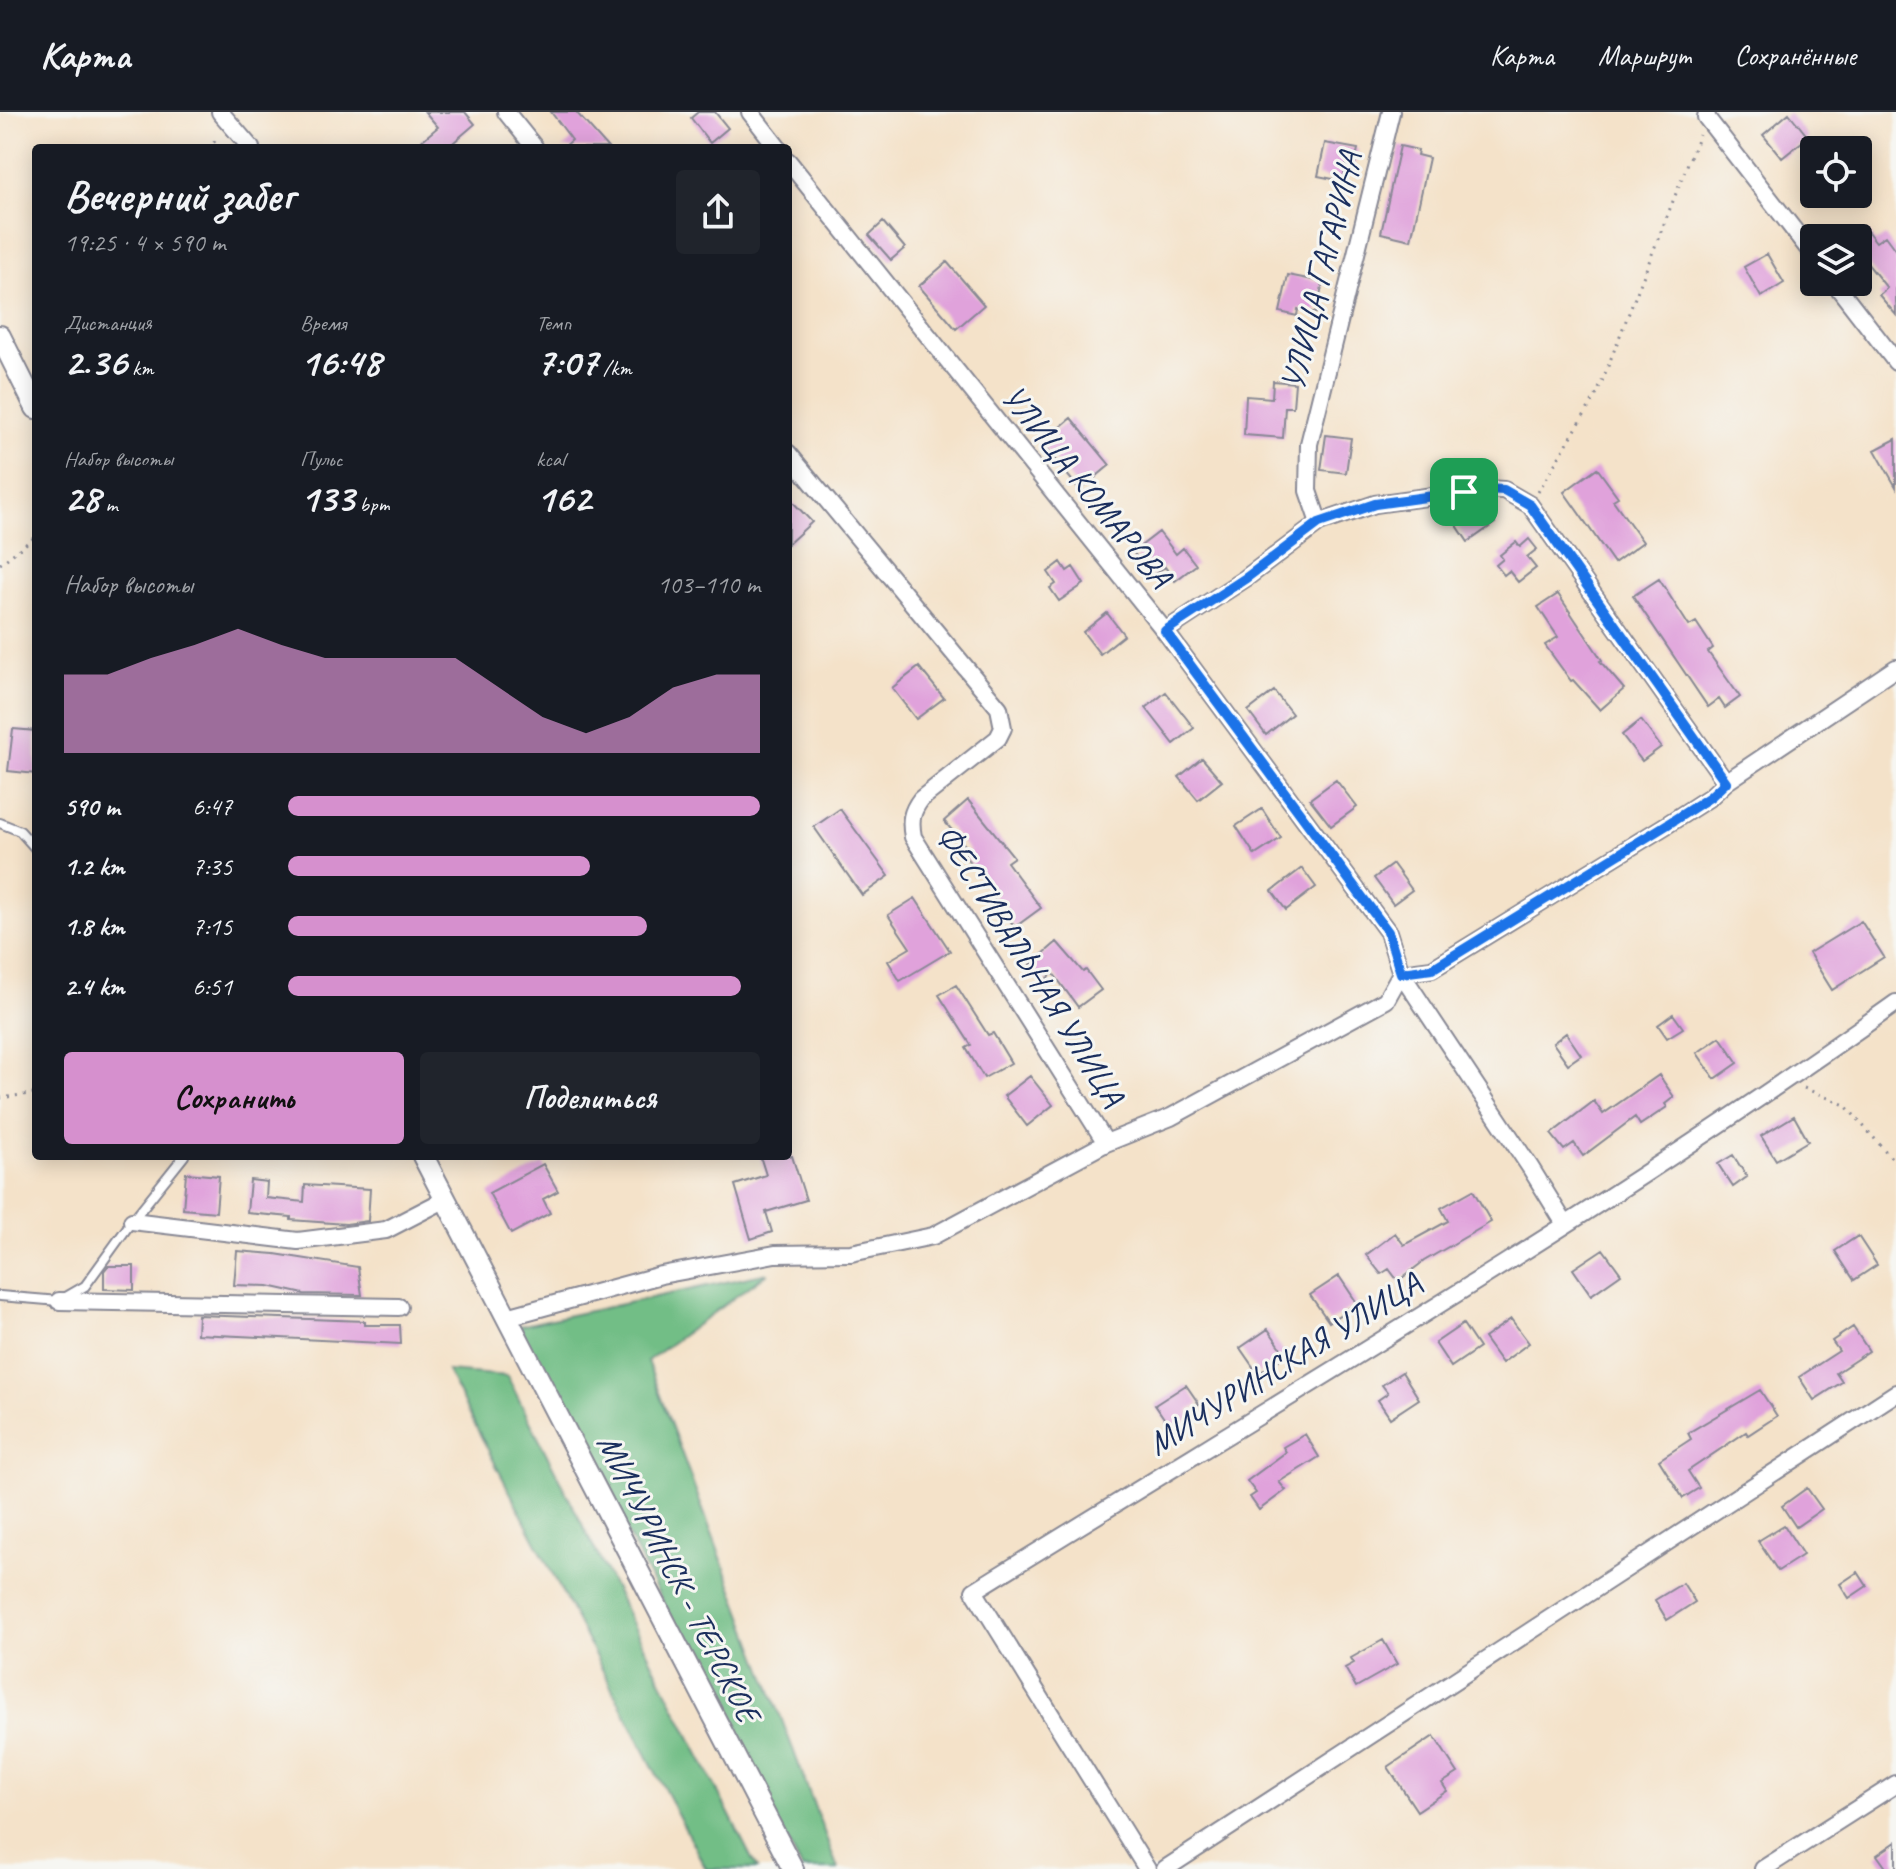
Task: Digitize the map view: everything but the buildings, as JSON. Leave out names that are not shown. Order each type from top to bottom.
[{"type":"street","points":[[220,112],[248,144]]},
{"type":"street","points":[[506,112],[532,144]]},
{"type":"street","points":[[750,112],[775,144]]},
{"type":"street","name":"УЛИЦА ГАГАРИНА","points":[[1319,523],[1308,491],[1309,444],[1391,112]]},
{"type":"street","points":[[1706,114],[1800,238]]},
{"type":"street","name":"УЛИЦА КОМАРОВА","points":[[792,166],[1165,631],[1388,932],[1401,973],[1565,1224]]},
{"type":"street","points":[[1845,296],[1896,362]]},
{"type":"street","points":[[0,336],[32,400]]},
{"type":"street","name":"ФЕСТИВАЛЬНАЯ УЛИЦА","points":[[792,458],[999,708],[1003,728],[998,738],[921,799],[913,810],[913,837],[1106,1143]]},
{"type":"street","points":[[1165,631],[1246,578],[1319,523],[1375,504],[1484,489],[1504,490],[1530,505],[1726,782]]},
{"type":"street","points":[[507,1317],[661,1275],[775,1254],[851,1253],[933,1236],[1106,1143],[1171,1117],[1386,1000],[1401,973],[1432,969],[1668,824],[1896,668]]},
{"type":"street","name":"МИЧУРИНСКАЯ УЛИЦА","points":[[1147,1869],[974,1591],[1565,1224],[1786,1081],[1896,1003]]},
{"type":"street","name":"МИЧУРИНСК - ТЕРСКОЕ","points":[[425,1160],[793,1869]]},
{"type":"street","points":[[132,1221],[298,1241],[386,1230],[446,1199]]},
{"type":"street","points":[[59,1301],[399,1307]]},
{"type":"street","points":[[1165,1869],[1896,1393]]},
{"type":"street","points":[[1763,1869],[1896,1784]]},
{"type":"lane","points":[[0,823],[20,831],[32,844]]},
{"type":"lane","points":[[0,1296],[59,1301],[85,1286],[181,1160]]},
{"type":"path","points":[[1530,505],[1597,394],[1706,114]]},
{"type":"path","points":[[0,564],[32,539]]},
{"type":"path","points":[[1786,1081],[1845,1105],[1896,1163]]},
{"type":"path","points":[[0,1098],[32,1094]]},
{"type":"green space","points":[[768,1273],[647,1361],[838,1869],[802,1869],[519,1326]]},
{"type":"green space","points":[[447,1371],[507,1376],[757,1869],[706,1869]]},
{"type":"route","points":[[1504,490],[1530,505],[1726,782],[1710,797],[1668,824],[1432,969],[1401,973],[1388,932],[1165,631],[1246,578],[1319,523],[1375,504],[1464,492],[1504,490]]}]
